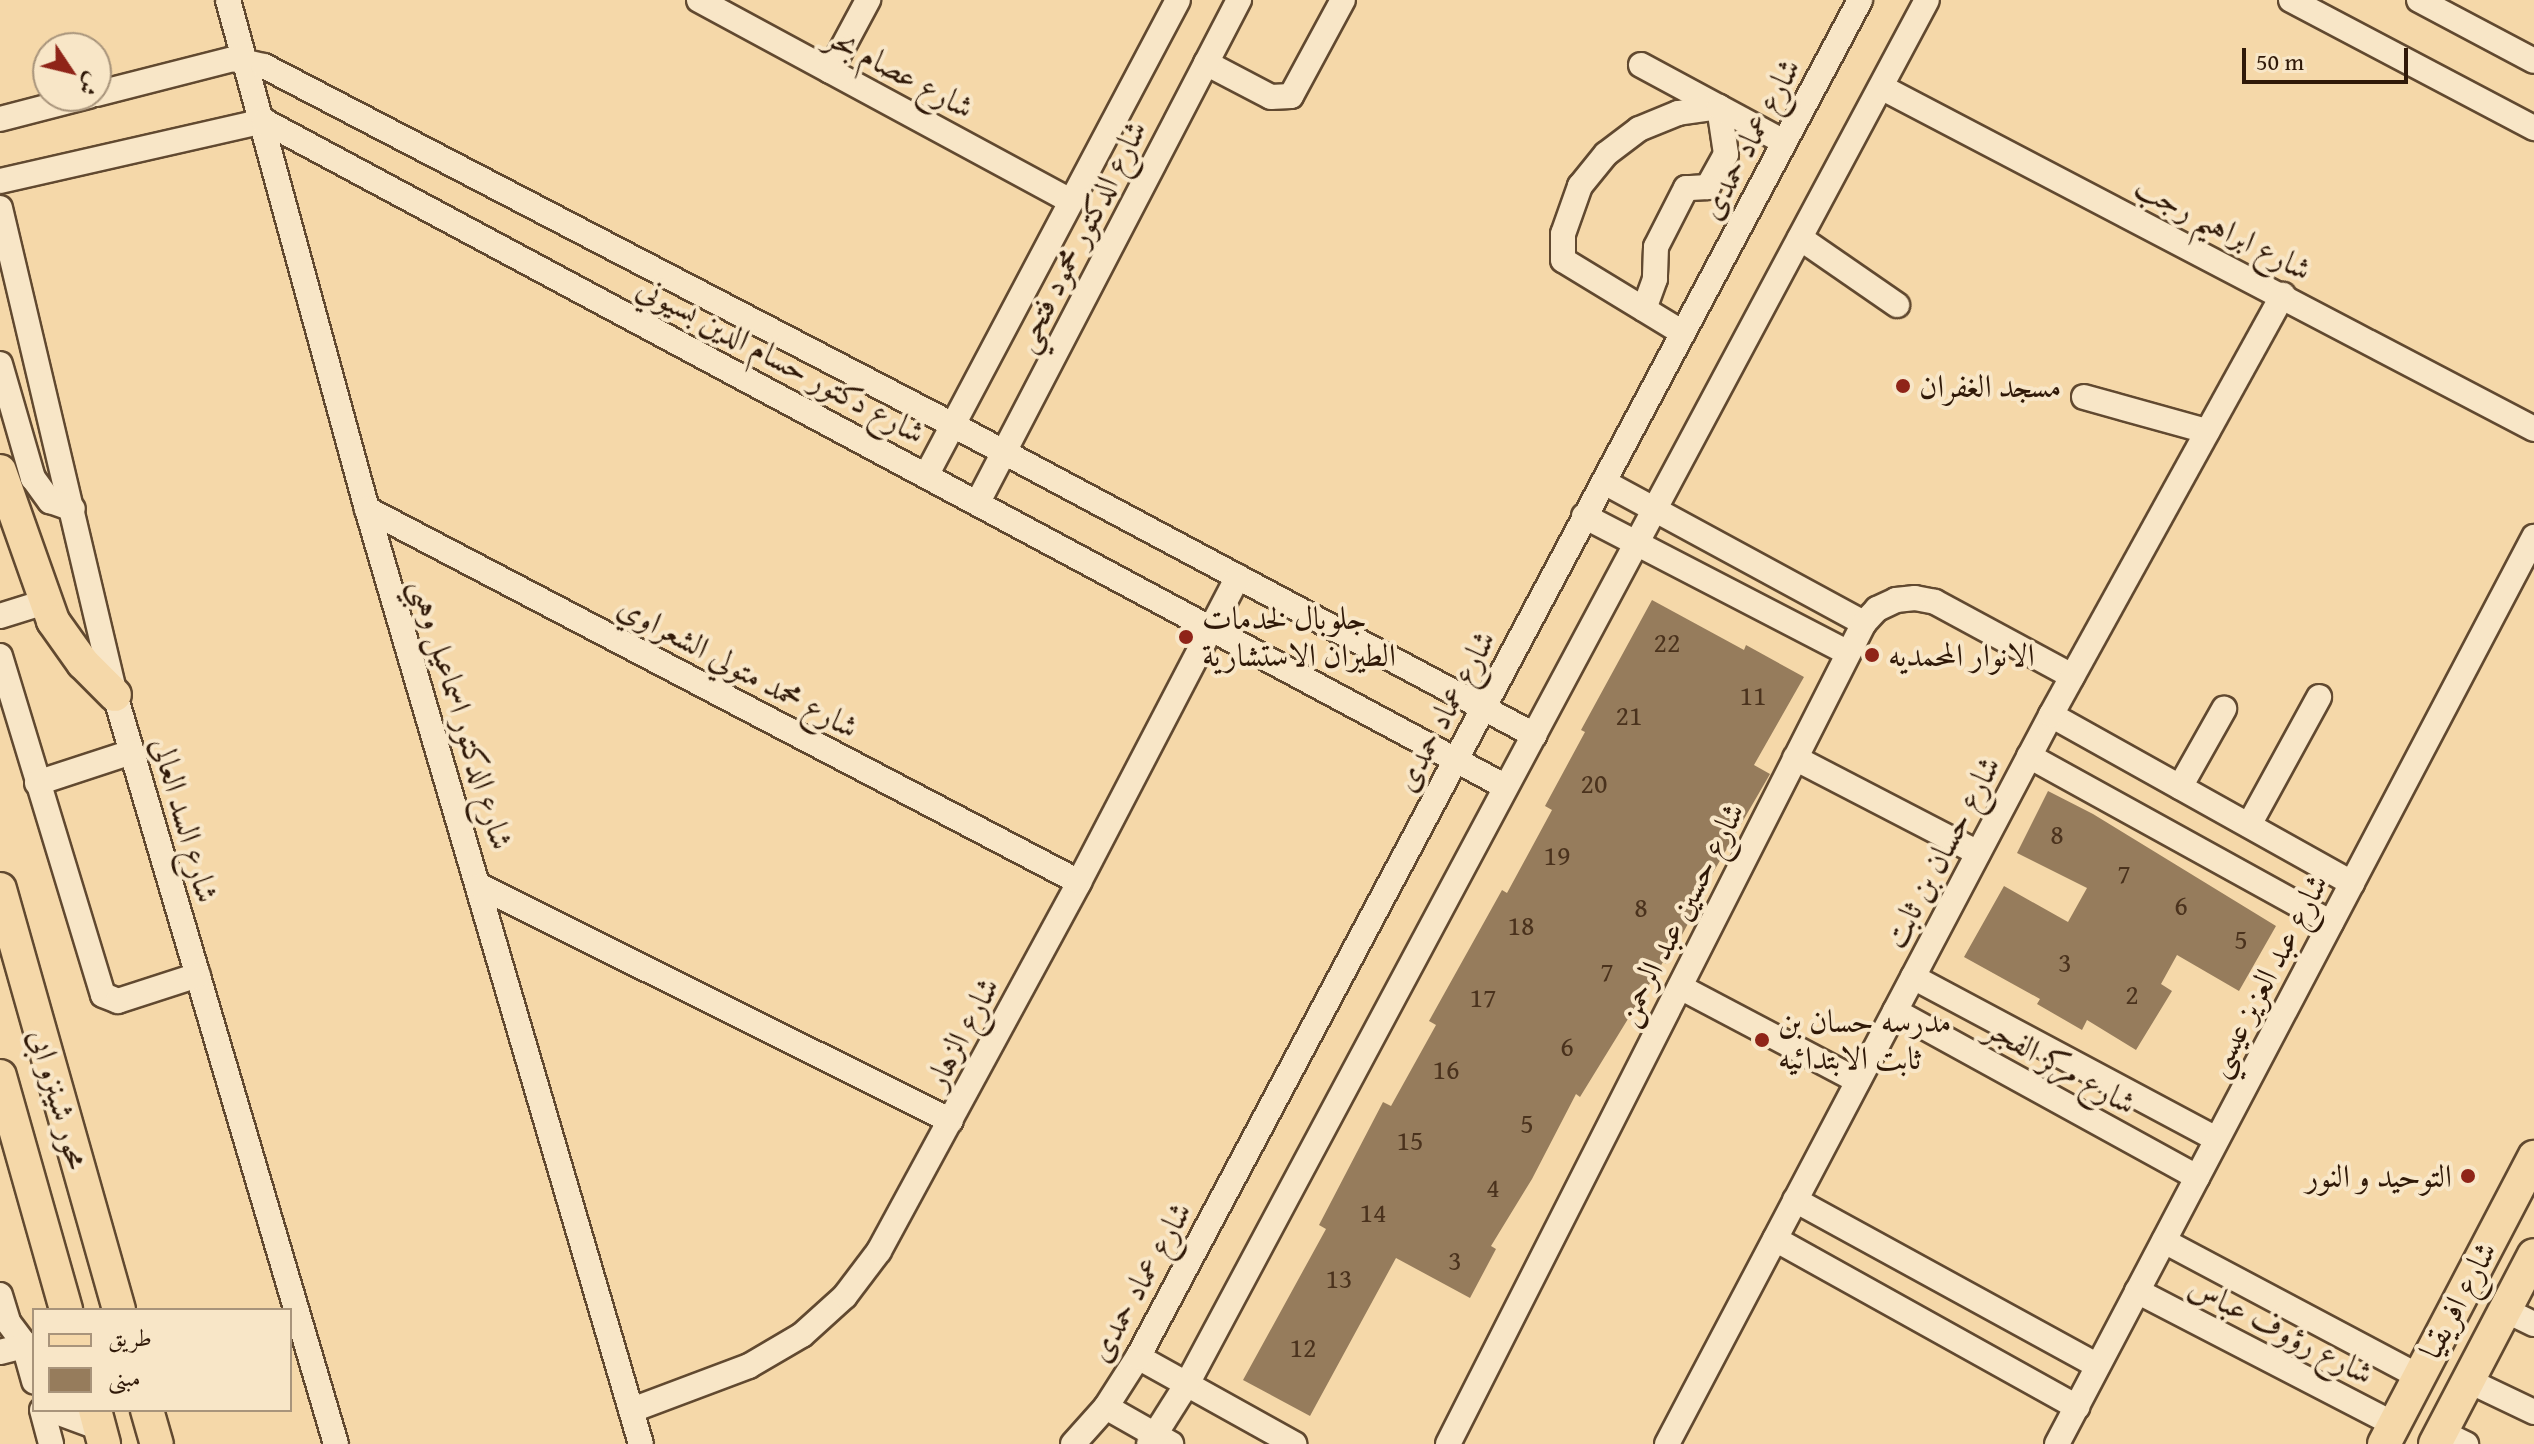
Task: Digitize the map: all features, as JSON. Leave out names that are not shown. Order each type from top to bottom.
[{"type":"main road","points":[[0,471],[45,602],[67,642],[115,695]]},
{"type":"main road","name":"محور شينزو ابى","points":[[0,889],[118,1308]]},
{"type":"main road","name":"محور شينزو ابى","points":[[0,1076],[65,1308]]},
{"type":"main road","name":"شارع افريقيا","points":[[2390,1434],[2534,1157]]},
{"type":"main road","name":"شارع افريقيا","points":[[2447,1440],[2469,1381],[2534,1255]]},
{"type":"main road","points":[[148,1412],[157,1444]]},
{"type":"street","name":"شارع الدكتور اسماعيل وهبي","points":[[228,0],[264,121],[367,509],[480,886],[641,1444]]},
{"type":"street","name":"شارع عصام بحر","points":[[699,0],[1071,201]]},
{"type":"street","points":[[830,71],[868,0]]},
{"type":"street","name":"شارع الدكتور محمود فتحي","points":[[927,474],[1178,0]]},
{"type":"street","name":"شارع الدكتور محمود فتحي","points":[[978,502],[1239,0]]},
{"type":"street","points":[[1206,63],[1271,97],[1291,96],[1343,0]]},
{"type":"street","name":"شارع عماد حمدى","points":[[1073,1444],[1106,1407],[1138,1357],[1860,0]]},
{"type":"street","points":[[1106,1407],[1159,1441],[1927,0]]},
{"type":"street","points":[[2291,0],[2534,128]]},
{"type":"street","points":[[2419,0],[2534,61]]},
{"type":"street","name":"شارع دكتور حسام الدين بسيوني","points":[[112,90],[233,59],[264,66],[953,425],[1534,735]]},
{"type":"street","points":[[1641,65],[1784,142]]},
{"type":"street","name":"شارع ابراهيم رجب","points":[[1881,87],[2534,429]]},
{"type":"street","points":[[1644,309],[1655,279],[1656,247],[1686,188],[1708,187],[1726,154],[1719,107]]},
{"type":"street","points":[[1683,333],[1563,260],[1563,234],[1569,209],[1580,186],[1606,154],[1639,129],[1678,113],[1719,107]]},
{"type":"street","points":[[0,119],[32,111]]},
{"type":"street","name":"شارع دكتور حسام الدين بسيوني","points":[[264,121],[1506,787]]},
{"type":"street","points":[[0,181],[264,121]]},
{"type":"street","name":"شارع السد العالى","points":[[0,208],[115,695],[336,1444]]},
{"type":"street","points":[[1800,238],[1897,305]]},
{"type":"street","name":"شارع حسان بن ثابت","points":[[1667,1444],[2029,756],[2283,295]]},
{"type":"street","points":[[0,364],[33,478],[50,501],[73,509]]},
{"type":"street","points":[[2084,397],[2207,431]]},
{"type":"street","points":[[1604,482],[1864,623]]},
{"type":"street","name":"شارع محمد متولي الشعراوي","points":[[367,509],[1079,882]]},
{"type":"street","points":[[1584,516],[1846,652]]},
{"type":"street","name":"شارع عبد العزيز عيسي","points":[[2057,1444],[2534,537]]},
{"type":"street","name":"شارع الزهار","points":[[632,1410],[749,1366],[802,1335],[845,1296],[879,1251],[1079,882],[1238,577]]},
{"type":"street","name":"شارع حسين عبد الرحمن","points":[[1448,1444],[1846,652],[1864,623],[1877,609],[1896,600],[1915,598],[1935,602],[2072,676]]},
{"type":"street","points":[[0,616],[45,602]]},
{"type":"street","points":[[0,656],[103,995],[118,1001],[198,975]]},
{"type":"street","points":[[2249,825],[2319,697]]},
{"type":"street","points":[[2180,787],[2224,709]]},
{"type":"street","points":[[2051,715],[2352,883]]},
{"type":"street","points":[[37,783],[132,752]]},
{"type":"street","points":[[2029,756],[2331,923]]},
{"type":"street","points":[[1795,758],[1978,853]]},
{"type":"street","points":[[480,886],[951,1121]]},
{"type":"street","name":"شارع مركز الفجر","points":[[1913,977],[2217,1139]]},
{"type":"street","points":[[1680,987],[1858,1081]]},
{"type":"street","name":"شارع مركز الفجر","points":[[1895,1011],[2197,1177]]},
{"type":"street","points":[[1795,1200],[2098,1366]]},
{"type":"street","points":[[1775,1239],[2077,1407]]},
{"type":"street","name":"شارع رؤوف عباس","points":[[2164,1241],[2418,1376]]},
{"type":"street","name":"شارع رؤوف عباس","points":[[2137,1291],[2390,1434]]},
{"type":"street","points":[[0,1295],[8,1322],[24,1346],[32,1374]]},
{"type":"street","points":[[2505,1310],[2534,1324]]},
{"type":"street","points":[[0,1352],[24,1346]]},
{"type":"street","points":[[1138,1357],[1294,1444]]},
{"type":"street","points":[[2469,1381],[2534,1412]]},
{"type":"street","points":[[43,1412],[51,1444]]},
{"type":"street","points":[[57,1412],[100,1427]]},
{"type":"building","points":[[1652,600],[1744,650],[1746,645],[1804,677],[1754,765],[1770,774],[1692,909],[1695,911],[1666,964],[1663,962],[1580,1097],[1576,1094],[1532,1179],[1491,1246],[1496,1249],[1470,1298],[1396,1258],[1310,1416],[1243,1380],[1326,1229],[1319,1225],[1383,1102],[1391,1106],[1436,1025],[1429,1021],[1502,890],[1507,893],[1552,810],[1545,806],[1585,732],[1581,730]]},
{"type":"building","points":[[2048,791],[2093,814],[2276,926],[2239,991],[2177,955],[2161,984],[2172,991],[2136,1050],[2087,1020],[2082,1030],[2037,1004],[2040,999],[1964,957],[2004,886],[2068,922],[2087,888],[2017,853]]},
{"type":"place","name":"مسجد الغفران","points":[[1903,386]]},
{"type":"place","name":"جلوبال لخدمات الطيران الاستشارية","points":[[1186,637]]},
{"type":"place","name":"الانوار المحمديه","points":[[1872,655]]},
{"type":"place","name":"مدرسه حسان بن ثابت الابتدائيه","points":[[1762,1040]]},
{"type":"place","name":"التوحيد و النور","points":[[2468,1176]]}]
